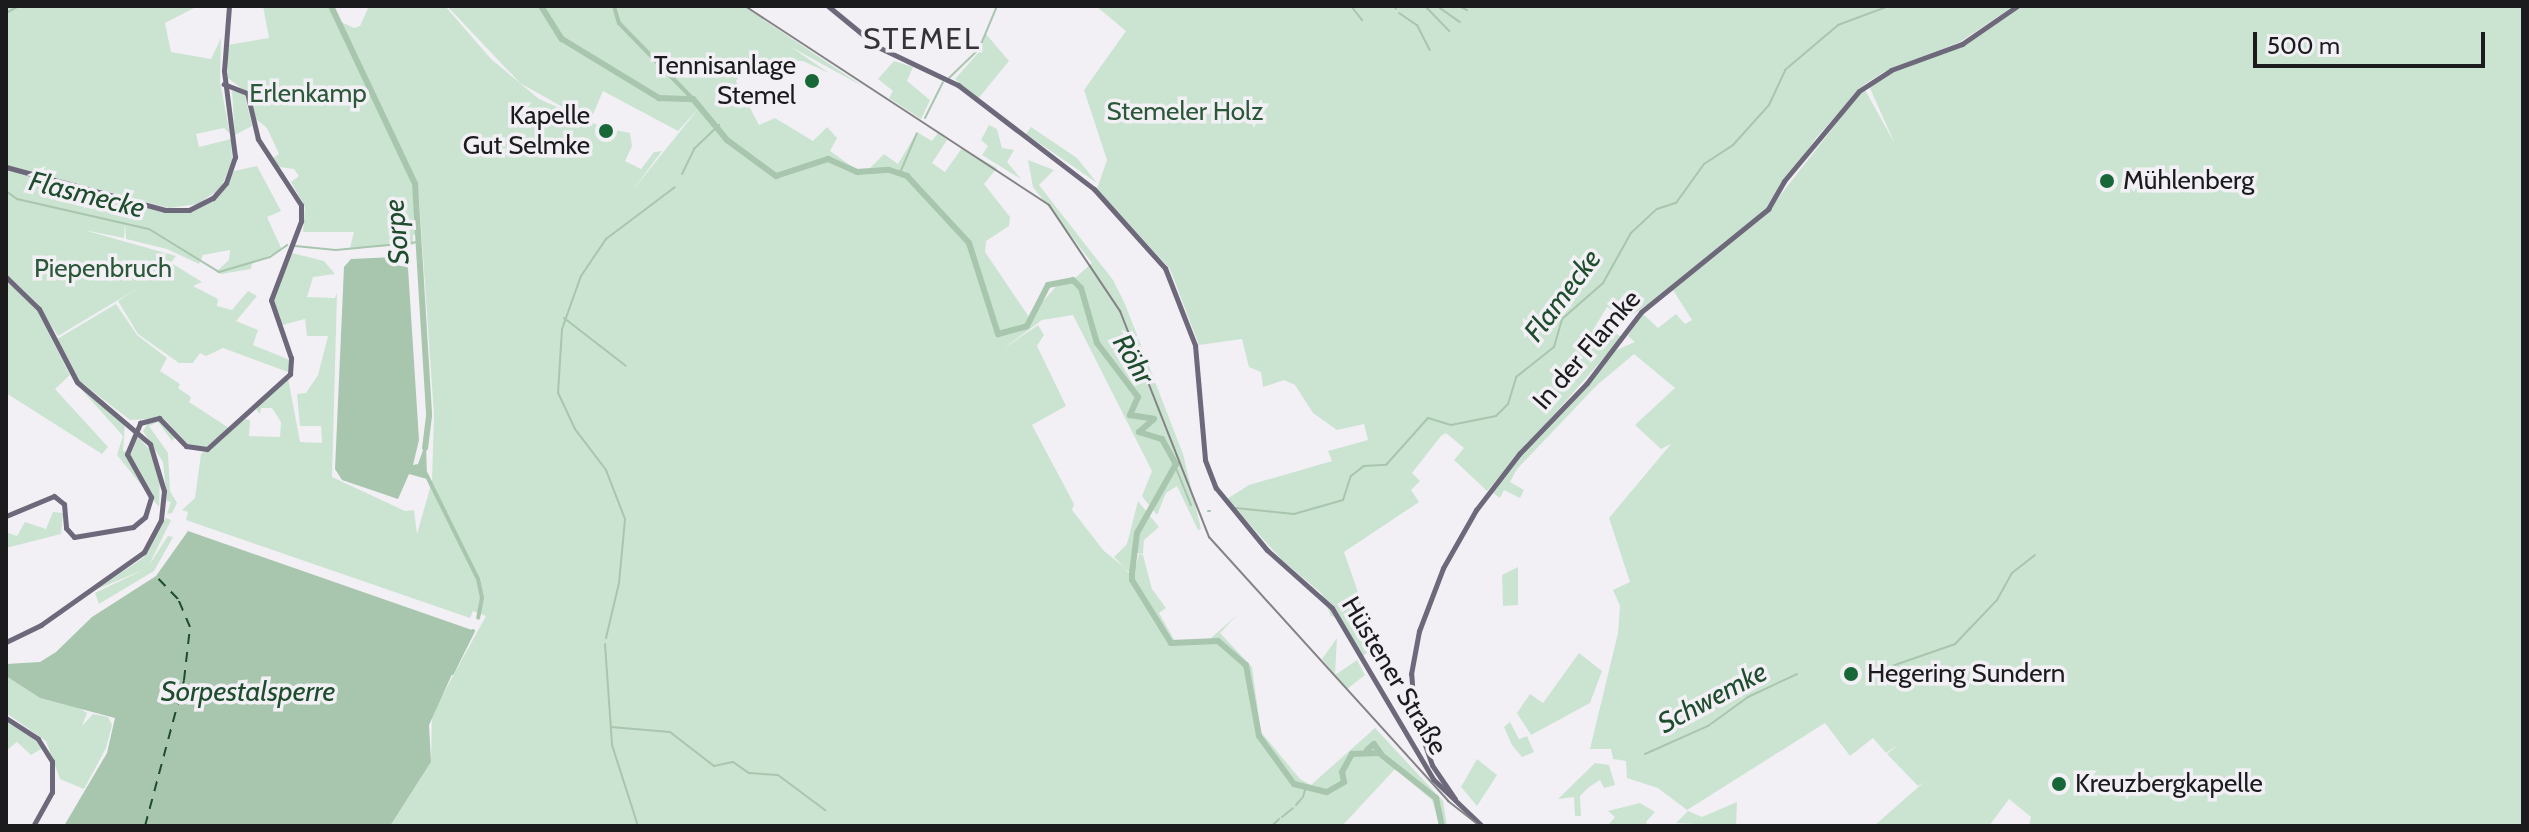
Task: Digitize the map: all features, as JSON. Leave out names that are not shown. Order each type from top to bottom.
[{"type":"main road","points":[[6,167],[148,206],[181,211],[213,198],[232,171],[233,137],[225,88],[229,6]]},
{"type":"main road","name":"Hüstener Straße","points":[[828,6],[878,47],[958,85],[1096,191],[1165,268],[1190,332],[1205,460],[1216,488],[1267,550],[1332,608],[1422,763],[1482,826]]},
{"type":"main road","name":"In der Flamke","points":[[1455,800],[1432,765],[1415,716],[1411,674],[1421,624],[1443,568],[1476,510],[1512,461],[1587,383],[1641,312],[1768,209],[1792,171],[1859,91],[1891,70],[1962,44],[2017,6]]},
{"type":"main road","points":[[6,516],[54,496],[64,504],[66,528],[74,537],[137,525],[151,497],[127,454],[135,429],[146,419],[159,418],[186,446],[207,449],[291,372],[271,300],[301,221],[301,205],[258,139],[250,99],[240,88],[225,88]]},
{"type":"main road","points":[[6,277],[39,309],[77,382],[135,429],[153,450],[163,475],[163,515],[152,542],[123,569],[6,642]]},
{"type":"main road","points":[[6,718],[38,739],[52,761],[52,792],[33,826]]},
{"type":"green space","points":[[6,6],[198,6],[165,23],[171,52],[211,59],[221,38],[220,82],[230,134],[224,128],[196,134],[199,147],[231,139],[232,161],[221,188],[198,204],[169,208],[6,165]]},
{"type":"green space","name":"Erlenkamp","points":[[263,6],[333,6],[335,19],[354,28],[360,26],[369,6],[445,6],[491,59],[539,99],[604,128],[630,133],[632,146],[625,161],[641,169],[654,152],[662,151],[632,191],[699,108],[678,131],[603,91],[591,119],[575,114],[520,83],[447,6],[743,6],[864,87],[791,47],[829,73],[803,61],[782,61],[745,71],[736,81],[759,125],[775,118],[813,141],[827,127],[837,138],[830,151],[857,170],[869,169],[884,154],[898,164],[917,132],[932,141],[938,133],[947,140],[932,163],[945,172],[962,148],[997,168],[984,184],[1010,217],[1009,226],[986,241],[985,252],[1029,317],[1061,281],[1074,279],[1092,263],[1033,187],[1028,160],[1054,170],[1039,185],[1113,280],[1125,304],[1183,454],[1201,529],[1198,530],[1177,486],[1166,493],[1157,515],[1142,496],[1152,471],[1073,315],[1042,320],[1003,349],[1038,325],[1044,335],[1037,346],[1066,406],[1032,425],[1074,504],[1072,510],[1104,551],[1125,568],[1114,557],[1127,544],[1138,501],[1159,527],[1144,540],[1143,554],[1137,553],[1133,574],[1125,569],[1133,577],[1139,554],[1143,555],[1152,589],[1166,608],[1159,613],[1176,643],[1216,644],[1211,638],[1237,615],[1220,633],[1252,667],[1261,732],[1300,779],[1311,785],[1375,728],[1443,801],[1447,826],[1440,826],[1432,800],[1395,769],[1342,826],[390,826],[431,762],[432,714],[486,616],[473,611],[470,618],[186,520],[188,512],[182,510],[195,498],[201,454],[245,419],[250,420],[249,436],[280,437],[281,422],[272,408],[261,408],[260,414],[256,409],[288,378],[300,442],[322,443],[321,426],[300,426],[297,394],[306,393],[318,375],[328,336],[307,336],[305,319],[279,326],[273,301],[292,253],[324,261],[335,274],[313,277],[307,297],[335,298],[337,293],[332,477],[405,511],[414,510],[417,534],[432,481],[434,415],[419,198],[411,169],[364,77],[410,170],[418,235],[413,235],[413,245],[350,248],[354,232],[303,232],[305,207],[291,182],[299,176],[294,169],[279,167],[273,158],[279,154],[267,128],[253,117],[250,95],[228,78],[227,45],[269,38]]},
{"type":"green space","name":"Stemeler Holz","points":[[1096,6],[2014,6],[1960,42],[1884,72],[1865,84],[1816,138],[1766,209],[1698,266],[1768,211],[1864,88],[1895,144],[1869,86],[1891,72],[1949,51],[2016,6],[2523,6],[2523,826],[2029,826],[2031,817],[2009,799],[1989,826],[1874,826],[1924,782],[1918,786],[1887,754],[1898,745],[1886,753],[1873,738],[1850,756],[1825,723],[1687,810],[1658,788],[1627,778],[1626,761],[1613,759],[1611,749],[1590,749],[1618,633],[1620,606],[1613,590],[1630,582],[1609,518],[1671,444],[1661,449],[1635,425],[1675,388],[1634,354],[1596,386],[1517,469],[1510,482],[1524,490],[1520,498],[1504,490],[1500,498],[1493,493],[1513,462],[1584,390],[1612,352],[1635,342],[1628,336],[1642,313],[1658,328],[1676,314],[1685,324],[1692,320],[1673,290],[1683,278],[1615,328],[1607,323],[1615,312],[1607,307],[1593,330],[1601,336],[1608,329],[1622,337],[1487,491],[1454,460],[1464,448],[1446,433],[1441,436],[1412,473],[1420,481],[1411,490],[1419,502],[1344,552],[1360,598],[1369,651],[1361,658],[1340,618],[1331,616],[1322,594],[1281,559],[1227,499],[1249,485],[1332,461],[1328,451],[1368,440],[1364,424],[1337,430],[1313,413],[1295,385],[1284,380],[1263,387],[1261,372],[1249,367],[1242,339],[1199,345],[1170,269],[1097,189],[1107,160],[1084,90],[1126,31]]},
{"type":"green space","points":[[986,34],[1009,61],[977,100],[955,79],[979,52]]},
{"type":"green space","points":[[894,61],[913,67],[907,81],[930,100],[921,119],[889,98],[893,91],[878,79]]},
{"type":"green space","points":[[232,91],[244,92],[252,126],[235,135]]},
{"type":"green space","points":[[989,125],[997,129],[1002,148],[1014,150],[1007,162],[1021,179],[982,155],[988,146],[981,140]]},
{"type":"green space","points":[[1031,127],[1077,158],[1097,183],[1026,134]]},
{"type":"green space","name":"Piepenbruch","points":[[257,166],[281,211],[267,217],[282,250],[252,263],[251,269],[221,274],[216,272],[229,260],[230,250],[203,255],[199,264],[167,249],[126,239],[125,223],[124,238],[84,230],[176,256],[163,273],[58,336],[36,302],[6,274],[6,169],[157,209],[189,211],[216,198],[234,171]]},
{"type":"green space","points":[[173,264],[202,282],[193,286],[218,299],[217,306],[232,310],[248,291],[257,296],[236,321],[258,330],[253,345],[290,360],[288,372],[223,348],[206,356],[200,353],[193,363],[179,363],[138,334],[118,301]]},
{"type":"green space","points":[[6,280],[37,310],[70,375],[55,389],[108,447],[102,454],[6,393]]},
{"type":"green space","points":[[116,304],[137,335],[167,358],[160,371],[180,384],[178,388],[191,397],[189,402],[229,428],[206,447],[190,446],[163,418],[130,420],[78,380],[57,339]]},
{"type":"green space","points":[[81,389],[125,423],[123,451],[129,452],[135,434],[151,451],[160,478],[159,507],[117,455],[123,436]]},
{"type":"green space","points":[[150,420],[162,422],[175,437],[172,441],[158,422],[149,426],[168,453],[170,491],[177,503],[172,513],[167,514],[171,502],[167,501],[163,462],[143,431]]},
{"type":"green space","points":[[53,512],[63,513],[61,534],[6,548],[6,532],[17,536],[25,522],[46,529]]},
{"type":"green space","points":[[166,518],[171,520],[149,565],[168,536],[173,537],[154,571],[99,604],[95,593],[145,569],[93,591],[143,558]]},
{"type":"green space","points":[[1518,567],[1518,605],[1503,606],[1502,575]]},
{"type":"green space","points":[[1337,638],[1335,675],[1322,659]]},
{"type":"green space","points":[[1579,653],[1602,671],[1590,703],[1531,735],[1517,713],[1530,694],[1543,703]]},
{"type":"green space","points":[[1357,660],[1365,675],[1347,689],[1335,675]]},
{"type":"green space","points":[[6,676],[40,698],[87,713],[82,726],[93,714],[108,717],[112,725],[106,748],[84,789],[60,779],[46,741],[6,713]]},
{"type":"green space","points":[[6,721],[34,738],[43,748],[31,755],[17,742],[6,751]]},
{"type":"green space","points":[[1510,722],[1519,739],[1527,736],[1534,752],[1522,757],[1512,745],[1504,727]]},
{"type":"green space","points":[[1477,759],[1497,775],[1477,806],[1461,787]]},
{"type":"green space","points":[[1595,763],[1609,765],[1615,785],[1604,788],[1600,780],[1589,787],[1580,796],[1581,816],[1575,816],[1574,797],[1558,799]]},
{"type":"green space","points":[[1737,802],[1736,826],[1676,823],[1688,811],[1702,817]]},
{"type":"green space","points":[[1640,803],[1655,812],[1646,822],[1648,826],[1609,824],[1615,817],[1608,811]]},
{"type":"water","points":[[395,257],[408,268],[419,440],[413,465],[418,464],[426,442],[427,479],[409,474],[398,499],[342,480],[335,469],[344,267],[351,259]]},
{"type":"water","name":"Sorpestalsperre","points":[[188,531],[472,630],[429,725],[431,762],[390,826],[64,826],[107,753],[115,718],[40,698],[6,676],[6,664],[40,662],[56,652],[92,617],[156,576]]},
{"type":"waterway","points":[[6,13],[19,6]]},
{"type":"waterway","name":"Sorpe","points":[[331,6],[415,184],[429,416],[425,448]]},
{"type":"waterway","name":"Röhr","points":[[541,6],[562,39],[659,98],[693,99],[727,140],[776,176],[828,159],[857,172],[889,170],[907,176],[969,243],[998,334],[1027,326],[1048,285],[1073,280],[1081,288],[1097,343],[1138,397],[1130,415],[1154,419],[1139,432],[1162,439],[1176,464],[1137,533],[1132,572],[1132,580],[1171,643],[1218,641],[1246,665],[1259,736],[1294,784],[1327,792],[1344,782],[1342,772],[1352,754],[1379,753],[1436,798],[1442,826]]},
{"type":"waterway","points":[[614,6],[619,23],[693,99]]},
{"type":"waterway","points":[[949,78],[979,49],[997,6]]},
{"type":"waterway","points":[[1351,6],[1362,20]]},
{"type":"waterway","points":[[1425,6],[1449,31]]},
{"type":"waterway","points":[[1437,6],[1460,22]]},
{"type":"waterway","points":[[1459,6],[1467,10]]},
{"type":"waterway","name":"Flamecke","points":[[1236,508],[1294,514],[1343,500],[1351,476],[1364,466],[1386,465],[1428,418],[1451,425],[1496,416],[1508,404],[1516,377],[1554,347],[1562,319],[1603,283],[1631,233],[1657,209],[1676,203],[1704,164],[1733,145],[1769,105],[1785,70],[1838,25],[1889,6]]},
{"type":"waterway","points":[[1399,13],[1417,25],[1430,50]]},
{"type":"waterway","points":[[925,118],[943,82]]},
{"type":"waterway","points":[[682,174],[694,149],[719,125]]},
{"type":"waterway","points":[[900,173],[917,133]]},
{"type":"waterway","points":[[606,638],[619,583],[625,519],[606,470],[575,429],[558,393],[562,329],[581,276],[606,239],[675,187]]},
{"type":"waterway","name":"Flasmecke","points":[[6,191],[17,199],[149,229],[219,272],[270,257],[287,245]]},
{"type":"waterway","name":"Flasmecke","points":[[295,246],[336,250],[420,242]]},
{"type":"waterway","points":[[564,318],[626,366]]},
{"type":"waterway","name":"Flamecke","points":[[1176,468],[1191,505]]},
{"type":"waterway","points":[[426,474],[478,579],[482,598],[478,618]]},
{"type":"waterway","name":"Schwemke","points":[[1892,666],[1955,644],[1997,600],[2012,573],[2035,555]]},
{"type":"waterway","points":[[452,673],[473,631]]},
{"type":"waterway","points":[[605,644],[612,745],[638,826]]},
{"type":"waterway","name":"Schwemke","points":[[1877,671],[1888,667]]},
{"type":"waterway","name":"Schwemke","points":[[1645,754],[1708,726],[1748,697],[1797,674]]},
{"type":"waterway","points":[[611,727],[670,732],[714,766],[733,762],[749,773],[778,775],[825,810]]},
{"type":"waterway","points":[[1367,750],[1374,744],[1381,754]]},
{"type":"waterway","points":[[1303,797],[1305,790]]},
{"type":"waterway","points":[[1296,805],[1302,798]]},
{"type":"waterway","points":[[1282,817],[1293,808]]},
{"type":"waterway","points":[[1272,826],[1279,819]]},
{"type":"ferry route","points":[[145,826],[184,680],[190,627],[178,599],[156,576]]},
{"type":"railway","points":[[745,6],[1049,205],[1120,311],[1209,537],[1448,801],[1480,826]]},
{"type":"place","name":"Tennisanlage Stemel","points":[[812,81]]},
{"type":"place","name":"Kapelle Gut Selmke","points":[[606,131]]},
{"type":"place","name":"Mühlenberg","points":[[2107,181]]},
{"type":"place","name":"Hegering Sundern","points":[[1851,674]]},
{"type":"place","name":"Kreuzbergkapelle","points":[[2059,784]]},
{"type":"district","name":"STEMEL","points":[[922,39]]}]
